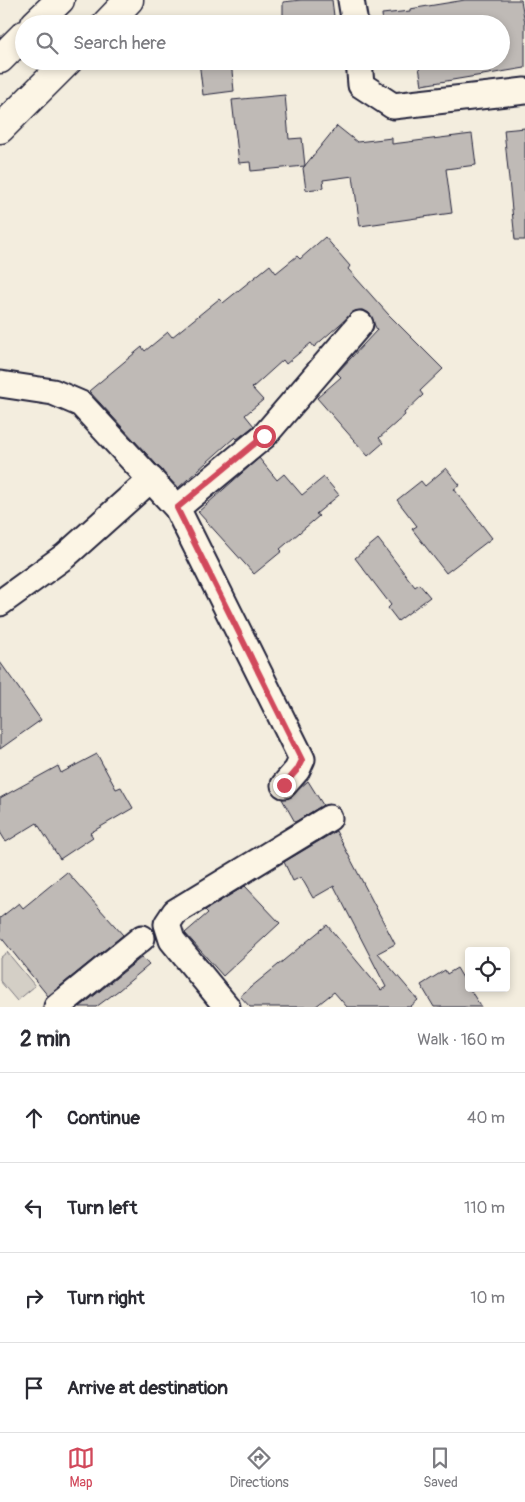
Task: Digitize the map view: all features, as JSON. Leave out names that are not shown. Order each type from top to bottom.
[{"type":"main road","points":[[45,15],[60,0]]},
{"type":"main road","points":[[115,15],[129,0]]},
{"type":"main road","points":[[0,59],[15,44]]},
{"type":"main road","points":[[0,129],[59,70]]},
{"type":"street","points":[[351,0],[354,15]]},
{"type":"street","points":[[360,70],[361,85],[393,106],[525,91]]},
{"type":"street","points":[[177,508],[264,436],[360,324]]},
{"type":"street","points":[[0,384],[53,392],[81,404],[177,508],[302,760],[297,770],[284,785]]},
{"type":"street","points":[[0,603],[65,556],[151,480]]},
{"type":"street","points":[[227,1007],[172,940],[167,924],[176,912],[329,818]]},
{"type":"street","points":[[57,1007],[142,938]]},
{"type":"shaded area","points":[[7,952],[35,986],[17,1001],[0,981],[0,958]]},
{"type":"building","points":[[332,0],[334,15],[283,15],[283,2]]},
{"type":"building","points":[[465,0],[521,0],[525,23],[525,68],[422,85],[420,70],[510,70],[510,15],[382,15],[410,11],[410,9]]},
{"type":"building","points":[[200,70],[232,70],[234,91],[203,95]]},
{"type":"building","points":[[285,95],[289,139],[302,138],[305,166],[251,171],[250,162],[239,163],[232,100]]},
{"type":"building","points":[[337,126],[357,142],[392,138],[392,144],[472,134],[476,165],[446,169],[452,213],[360,226],[353,176],[323,180],[324,188],[306,190],[303,168]]},
{"type":"building","points":[[525,128],[525,240],[515,240],[504,130]]},
{"type":"building","points":[[325,237],[350,266],[348,269],[388,314],[443,369],[420,391],[423,395],[404,413],[405,415],[379,438],[383,443],[368,456],[317,398],[341,377],[337,373],[377,330],[369,313],[362,310],[355,311],[314,347],[311,343],[286,364],[283,360],[252,388],[263,400],[245,415],[254,426],[237,439],[235,437],[178,488],[89,391],[142,347],[145,351],[168,332],[172,337],[219,299],[223,303],[270,265],[276,273],[297,256],[300,259]]},
{"type":"building","points":[[259,458],[277,480],[284,474],[302,495],[324,477],[339,495],[316,514],[319,516],[280,549],[282,551],[254,574],[198,512]]},
{"type":"building","points":[[446,468],[460,485],[454,489],[492,538],[446,573],[412,529],[417,526],[397,500],[421,481],[425,486]]},
{"type":"building","points":[[378,539],[415,587],[419,584],[430,597],[398,621],[388,608],[391,605],[355,558]]},
{"type":"building","points":[[0,662],[41,720],[0,749]]},
{"type":"building","points":[[97,754],[116,789],[121,787],[133,808],[90,833],[93,837],[60,859],[37,823],[6,842],[0,832],[0,798],[58,766],[61,773]]},
{"type":"building","points":[[308,781],[323,805],[295,822],[282,799],[289,798]]},
{"type":"building","points":[[336,831],[395,944],[378,953],[418,1000],[410,1007],[347,1007],[334,992],[315,1007],[250,1007],[240,996],[327,925],[381,990],[386,987],[334,886],[313,898],[301,877],[293,881],[284,862]]},
{"type":"building","points":[[67,872],[123,935],[48,996],[0,936],[0,918],[19,903],[23,908]]},
{"type":"building","points":[[245,886],[280,923],[223,976],[185,933],[208,913],[205,910]]},
{"type":"building","points":[[142,957],[149,965],[119,990],[96,1007],[80,1007]]},
{"type":"building","points":[[457,968],[465,981],[465,992],[472,992],[481,1007],[434,1007],[421,985],[445,970],[447,974]]},
{"type":"route","points":[[264,436],[177,508],[302,760],[297,770],[284,785]]}]
